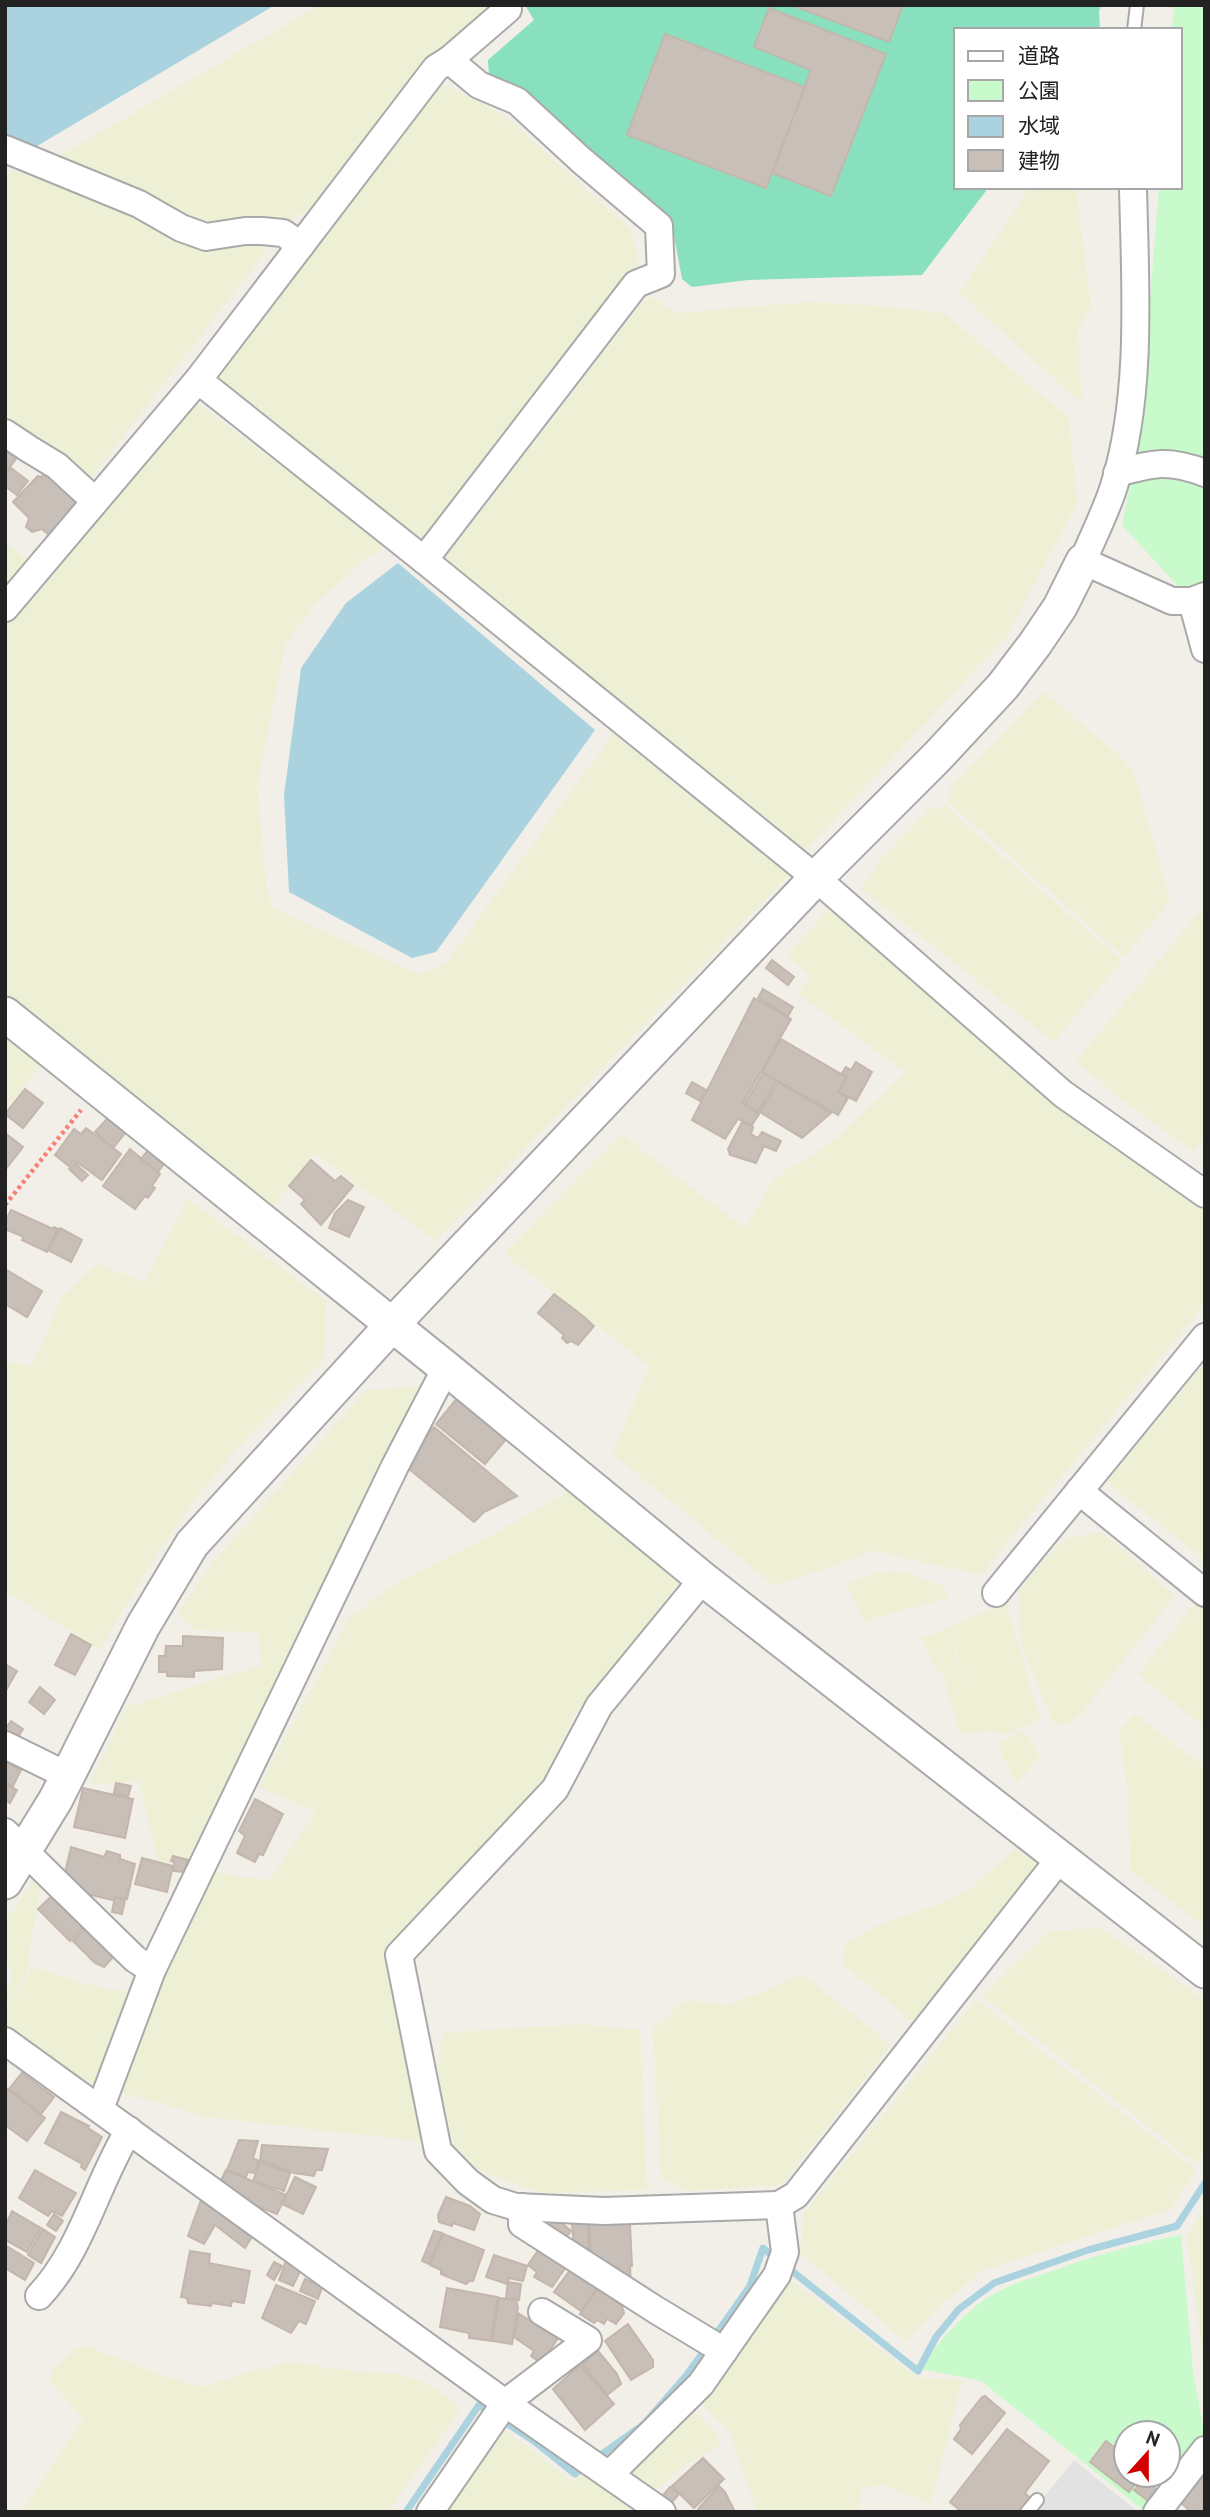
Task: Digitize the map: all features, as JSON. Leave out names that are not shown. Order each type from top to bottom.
[{"type":"street","points":[[5,608],[198,380],[343,194],[436,68],[508,9],[506,5]]},
{"type":"street","points":[[424,560],[636,284],[662,274],[659,226],[517,101],[479,85],[449,60]]},
{"type":"street","points":[[5,149],[139,204],[181,228],[206,237],[245,231],[283,233],[301,245]]},
{"type":"street","points":[[5,1882],[15,1841],[68,1776],[143,1626],[192,1544],[393,1325],[816,878],[937,757],[1003,686],[1060,607],[1083,561],[1114,486],[1130,407],[1136,305],[1133,189]]},
{"type":"street","points":[[198,380],[816,878],[1063,1094],[1205,1194]]},
{"type":"street","points":[[5,433],[58,466],[95,501]]},
{"type":"street","points":[[1117,473],[1156,464],[1175,463],[1205,473]]},
{"type":"street","points":[[1083,561],[1172,601],[1198,599],[1205,649]]},
{"type":"street","points":[[5,1014],[393,1325],[703,1579],[1205,1971]]},
{"type":"street","points":[[996,1593],[1205,1337]]},
{"type":"street","points":[[100,2109],[152,1970],[395,1466],[446,1368]]},
{"type":"street","points":[[1079,1491],[1205,1593]]},
{"type":"street","points":[[703,1579],[599,1706],[555,1789],[399,1955],[438,2151],[468,2182],[493,2200],[522,2207],[604,2211],[779,2204],[796,2195],[1061,1857]]},
{"type":"street","points":[[5,1745],[68,1776]]},
{"type":"street","points":[[15,1841],[135,1959],[152,1970]]},
{"type":"street","points":[[5,2041],[505,2403],[662,2512]]},
{"type":"street","points":[[40,2296],[57,2277],[72,2252],[129,2130]]},
{"type":"street","points":[[597,2466],[701,2384],[714,2344],[781,2264],[779,2204]]},
{"type":"street","points":[[522,2207],[522,2224],[714,2344]]},
{"type":"street","points":[[430,2512],[505,2403],[587,2340],[542,2312]]},
{"type":"street","points":[[1157,2512],[1205,2450]]},
{"type":"lane","points":[[1134,28],[1137,5]]},
{"type":"lane","points":[[1027,2512],[1037,2500]]},
{"type":"path","points":[[5,1205],[99,1088]]},
{"type":"green space","points":[[320,5],[489,5],[495,15],[327,199],[288,221],[221,228],[191,224],[59,156]]},
{"type":"green space","points":[[525,5],[1101,5],[1100,28],[954,28],[954,189],[987,189],[922,275],[748,280],[692,287],[682,279],[672,225],[522,93],[489,75],[488,60],[534,20]]},
{"type":"green space","points":[[1174,5],[1205,5],[1205,616],[1122,525],[1139,437],[1159,189],[1182,189],[1182,28],[1172,28]]},
{"type":"green space","points":[[443,84],[503,114],[631,230],[639,264],[420,546],[211,375],[428,89]]},
{"type":"green space","points":[[10,169],[142,214],[204,252],[251,242],[267,250],[87,483],[33,438],[5,419],[5,181]]},
{"type":"green space","points":[[1029,189],[1076,189],[1091,306],[1078,331],[1082,404],[959,293]]},
{"type":"green space","points":[[651,296],[675,313],[809,302],[944,313],[1069,418],[1077,503],[1007,636],[804,852],[442,562],[640,305]]},
{"type":"green space","points":[[200,405],[387,545],[364,560],[315,604],[285,645],[257,786],[267,890],[273,908],[418,974],[446,963],[613,734],[789,875],[436,1241],[314,1153],[266,1215],[5,1007],[5,625],[185,407]]},
{"type":"green space","points":[[5,542],[28,561],[5,589]]},
{"type":"green space","points":[[1044,692],[1122,758],[1135,776],[1170,900],[1124,957],[947,801],[951,795],[949,789]]},
{"type":"green space","points":[[945,806],[1122,961],[1054,1042],[861,889],[884,855],[929,809]]},
{"type":"green space","points":[[827,910],[839,919],[846,911],[1205,1211],[1205,1304],[980,1575],[874,1551],[774,1586],[613,1454],[649,1366],[504,1254],[621,1134],[745,1228],[774,1179],[790,1167],[805,1161],[840,1135],[906,1072],[798,994],[811,977],[788,955]]},
{"type":"green space","points":[[1198,913],[1205,913],[1205,1139],[1193,1151],[1121,1099],[1076,1062]]},
{"type":"green space","points":[[5,1034],[41,1066],[5,1110]]},
{"type":"green space","points":[[188,1199],[326,1301],[324,1359],[235,1451],[194,1501],[157,1554],[100,1649],[5,1591],[5,1361],[31,1367],[62,1297],[97,1264],[145,1281]]},
{"type":"green space","points":[[1205,1362],[1205,1561],[1107,1482]]},
{"type":"green space","points":[[423,1386],[190,1864],[158,1861],[139,1780],[90,1785],[126,1707],[262,1665],[258,1633],[193,1630],[178,1613],[213,1562],[366,1390]]},
{"type":"green space","points":[[577,1487],[683,1577],[572,1719],[543,1783],[516,1819],[388,1953],[424,2142],[207,2117],[117,2091],[151,1992],[213,1871],[269,1880],[316,1812],[259,1787],[349,1618],[397,1582],[492,1535]]},
{"type":"green space","points":[[1102,1532],[1175,1596],[1083,1711],[1066,1725],[1053,1724],[1021,1643],[1019,1592],[1040,1564],[1065,1539]]},
{"type":"green space","points":[[875,1573],[905,1573],[945,1587],[948,1598],[863,1621],[847,1584]]},
{"type":"green space","points":[[1198,1600],[1205,1606],[1205,1728],[1138,1674]]},
{"type":"green space","points":[[1006,1603],[1040,1719],[1005,1735],[993,1731],[960,1733],[942,1673],[960,1667],[967,1687],[949,1627]]},
{"type":"green space","points":[[948,1627],[959,1666],[937,1673],[922,1638]]},
{"type":"green space","points":[[1135,1714],[1205,1768],[1205,1927],[1130,1870],[1128,1792],[1119,1731]]},
{"type":"green space","points":[[1023,1730],[1040,1756],[1017,1783],[1000,1752],[999,1744]]},
{"type":"green space","points":[[1016,1848],[1038,1864],[915,2024],[842,1963],[846,1943],[876,1926],[969,1890]]},
{"type":"green space","points":[[37,1875],[42,1878],[25,1976],[5,2007],[5,1990],[11,1981],[12,1971],[5,1956],[5,1922]]},
{"type":"green space","points":[[1100,1927],[1205,2000],[1205,2150],[1196,2164],[982,1996],[1047,1932]]},
{"type":"green space","points":[[30,1965],[105,1989],[130,1992],[134,1995],[97,2084],[85,2085],[5,2030],[5,2009],[27,1977]]},
{"type":"green space","points":[[803,1974],[891,2045],[782,2185],[689,2191],[661,2179],[653,2027],[667,2019],[677,2005],[689,2000],[727,2006]]},
{"type":"green space","points":[[976,2000],[1196,2170],[1170,2210],[981,2271],[943,2303],[906,2342],[800,2253],[804,2213]]},
{"type":"green space","points":[[578,2024],[640,2030],[647,2190],[540,2193],[475,2169],[456,2147],[443,2109],[438,2065],[443,2033]]},
{"type":"green space","points":[[1205,2208],[1205,2376],[1187,2234]]},
{"type":"green space","points":[[1181,2235],[1193,2371],[1205,2437],[1182,2466],[1182,2419],[1112,2419],[1112,2485],[981,2381],[922,2369],[934,2349],[951,2330],[978,2304],[994,2294],[1079,2262]]},
{"type":"green space","points":[[784,2275],[918,2378],[962,2380],[931,2503],[881,2485],[862,2488],[857,2512],[757,2512],[730,2432],[696,2399]]},
{"type":"green space","points":[[88,2346],[156,2373],[202,2387],[290,2362],[360,2372],[402,2374],[428,2384],[461,2408],[388,2512],[21,2512],[83,2419],[50,2382],[53,2369],[75,2350]]},
{"type":"green space","points":[[692,2410],[717,2434],[720,2446],[686,2464],[650,2495],[626,2473]]},
{"type":"green space","points":[[499,2426],[573,2482],[586,2468],[634,2504],[625,2512],[439,2512]]},
{"type":"green space","points":[[1117,2489],[1164,2489],[1146,2512]]},
{"type":"shaded area","points":[[1074,2460],[1138,2512],[1032,2512]]},
{"type":"water","points":[[5,5],[275,5],[32,149],[5,138]]},
{"type":"water","points":[[398,563],[595,730],[436,952],[412,958],[289,892],[284,795],[301,668],[346,603]]},
{"type":"building","points":[[791,5],[903,5],[889,42]]},
{"type":"building","points":[[769,8],[886,54],[831,196],[772,173],[811,70],[754,47]]},
{"type":"building","points":[[665,34],[805,87],[766,188],[627,135]]},
{"type":"building","points":[[5,444],[19,455],[7,471],[5,470]]},
{"type":"building","points":[[11,468],[28,481],[17,495],[5,486],[5,475]]},
{"type":"building","points":[[48,470],[82,501],[50,536],[42,529],[32,532],[26,527],[29,518],[13,502],[38,476],[41,477]]},
{"type":"building","points":[[772,960],[794,977],[788,985],[766,968]]},
{"type":"building","points":[[763,989],[793,1007],[788,1016],[758,998]]},
{"type":"building","points":[[754,998],[791,1019],[743,1103],[759,1114],[752,1125],[738,1119],[725,1139],[692,1120]]},
{"type":"building","points":[[781,1039],[846,1077],[838,1092],[848,1098],[838,1115],[762,1072]]},
{"type":"building","points":[[856,1062],[872,1072],[856,1101],[839,1092],[847,1077],[842,1073],[846,1067],[851,1070]]},
{"type":"building","points":[[763,1073],[776,1081],[758,1112],[745,1104]]},
{"type":"building","points":[[692,1082],[706,1090],[700,1101],[686,1093]]},
{"type":"building","points":[[778,1082],[831,1113],[802,1138],[760,1112]]},
{"type":"building","points":[[25,1089],[43,1103],[23,1128],[5,1114]]},
{"type":"building","points":[[108,1118],[125,1133],[113,1148],[95,1132]]},
{"type":"building","points":[[742,1122],[753,1127],[751,1134],[758,1138],[762,1132],[781,1141],[776,1151],[764,1146],[756,1163],[730,1155],[728,1149]]},
{"type":"building","points":[[86,1128],[121,1154],[102,1180],[74,1160],[69,1166],[55,1155],[74,1129],[81,1134]]},
{"type":"building","points":[[5,1133],[23,1147],[5,1170]]},
{"type":"building","points":[[130,1149],[160,1174],[148,1198],[145,1196],[135,1209],[103,1186]]},
{"type":"building","points":[[149,1149],[165,1162],[158,1172],[141,1159]]},
{"type":"building","points":[[311,1160],[335,1181],[341,1176],[353,1186],[321,1225],[301,1204],[305,1200],[289,1186]]},
{"type":"building","points":[[75,1163],[88,1175],[82,1181],[69,1169]]},
{"type":"building","points":[[348,1200],[364,1207],[349,1237],[329,1228],[335,1213]]},
{"type":"building","points":[[11,1210],[58,1229],[47,1252],[22,1240],[24,1237],[5,1229],[5,1222]]},
{"type":"building","points":[[60,1228],[82,1240],[71,1262],[48,1250]]},
{"type":"building","points":[[5,1269],[42,1291],[27,1317],[5,1304]]},
{"type":"building","points":[[554,1294],[594,1326],[578,1345],[571,1341],[567,1343],[562,1338],[564,1335],[538,1313]]},
{"type":"building","points":[[458,1397],[508,1437],[485,1464],[436,1424]]},
{"type":"building","points":[[434,1427],[517,1496],[484,1512],[474,1522],[404,1465],[403,1462]]},
{"type":"building","points":[[71,1634],[91,1645],[75,1675],[55,1665]]},
{"type":"building","points":[[183,1636],[223,1638],[222,1669],[194,1671],[194,1677],[167,1676],[167,1672],[159,1672],[159,1656],[165,1656],[166,1646],[183,1646]]},
{"type":"building","points":[[5,1664],[17,1671],[5,1692]]},
{"type":"building","points":[[40,1687],[55,1700],[44,1714],[29,1702]]},
{"type":"building","points":[[11,1721],[23,1729],[15,1742],[5,1736],[5,1729]]},
{"type":"building","points":[[5,1762],[21,1770],[13,1786],[5,1783]]},
{"type":"building","points":[[116,1783],[131,1786],[128,1797],[114,1793]]},
{"type":"building","points":[[5,1784],[17,1790],[10,1803],[5,1800]]},
{"type":"building","points":[[83,1788],[133,1799],[125,1838],[74,1827]]},
{"type":"building","points":[[255,1799],[283,1814],[263,1855],[259,1854],[255,1862],[237,1853],[245,1836],[239,1831]]},
{"type":"building","points":[[71,1847],[104,1857],[107,1851],[135,1864],[127,1899],[115,1897],[113,1900],[75,1891],[63,1881]]},
{"type":"building","points":[[173,1856],[188,1860],[184,1872],[174,1871],[174,1862],[171,1861]]},
{"type":"building","points":[[142,1858],[173,1866],[167,1892],[135,1884]]},
{"type":"building","points":[[56,1892],[88,1923],[70,1941],[38,1909]]},
{"type":"building","points":[[115,1897],[125,1900],[122,1914],[112,1912]]},
{"type":"building","points":[[88,1926],[116,1954],[104,1967],[95,1963],[73,1941]]},
{"type":"building","points":[[22,2073],[54,2097],[41,2114],[9,2089]]},
{"type":"building","points":[[5,2087],[45,2118],[27,2141],[5,2125]]},
{"type":"building","points":[[61,2112],[89,2126],[88,2128],[102,2137],[85,2170],[81,2167],[82,2164],[45,2143]]},
{"type":"building","points":[[239,2140],[258,2141],[253,2158],[259,2161],[254,2173],[248,2172],[246,2177],[227,2170]]},
{"type":"building","points":[[262,2145],[328,2149],[322,2170],[316,2170],[314,2176],[294,2173],[260,2160]]},
{"type":"building","points":[[260,2162],[290,2173],[284,2191],[253,2181]]},
{"type":"building","points":[[35,2170],[76,2193],[62,2216],[52,2211],[48,2216],[19,2198]]},
{"type":"building","points":[[226,2170],[286,2195],[277,2214],[254,2205],[221,2180]]},
{"type":"building","points":[[295,2177],[316,2187],[303,2214],[282,2204]]},
{"type":"building","points":[[446,2197],[470,2206],[480,2214],[474,2230],[453,2223],[452,2226],[439,2222],[438,2215]]},
{"type":"building","points":[[201,2200],[252,2237],[245,2248],[215,2225],[204,2244],[188,2236]]},
{"type":"building","points":[[12,2211],[41,2228],[27,2252],[5,2240],[5,2227]]},
{"type":"building","points":[[54,2214],[63,2221],[56,2231],[47,2225]]},
{"type":"building","points":[[556,2218],[571,2231],[563,2241],[547,2228]]},
{"type":"building","points":[[590,2222],[630,2224],[631,2287],[590,2259]]},
{"type":"building","points":[[588,2223],[589,2248],[574,2249],[572,2224]]},
{"type":"building","points":[[43,2229],[55,2237],[41,2263],[28,2255]]},
{"type":"building","points":[[434,2231],[442,2233],[429,2264],[422,2261]]},
{"type":"building","points":[[443,2234],[484,2250],[473,2281],[466,2284],[441,2274],[441,2270],[430,2265]]},
{"type":"building","points":[[5,2245],[34,2263],[25,2280],[5,2268]]},
{"type":"building","points":[[539,2249],[566,2267],[552,2287],[534,2277],[537,2272],[528,2265]]},
{"type":"building","points":[[190,2251],[210,2254],[209,2263],[250,2271],[244,2303],[232,2301],[231,2306],[212,2303],[211,2306],[188,2303],[187,2298],[181,2297]]},
{"type":"building","points":[[494,2255],[527,2266],[523,2281],[509,2278],[507,2284],[486,2277]]},
{"type":"building","points":[[286,2261],[300,2271],[293,2286],[279,2280]]},
{"type":"building","points":[[274,2262],[282,2266],[274,2280],[267,2275]]},
{"type":"building","points":[[570,2270],[597,2288],[581,2311],[554,2292]]},
{"type":"building","points":[[305,2279],[322,2287],[318,2299],[300,2291]]},
{"type":"building","points":[[508,2282],[521,2284],[519,2300],[506,2298]]},
{"type":"building","points":[[276,2285],[315,2301],[306,2324],[299,2321],[291,2333],[262,2318]]},
{"type":"building","points":[[447,2288],[498,2297],[491,2341],[469,2338],[469,2333],[440,2327]]},
{"type":"building","points":[[598,2289],[622,2306],[624,2313],[616,2324],[607,2319],[604,2324],[597,2320],[594,2323],[580,2314]]},
{"type":"building","points":[[499,2298],[516,2300],[518,2307],[512,2344],[492,2341]]},
{"type":"building","points":[[518,2313],[558,2338],[541,2363],[531,2356],[534,2351],[514,2337]]},
{"type":"building","points":[[628,2324],[653,2360],[653,2367],[631,2380],[605,2341]]},
{"type":"building","points":[[598,2351],[617,2374],[621,2384],[607,2395],[582,2364]]},
{"type":"building","points":[[580,2365],[614,2404],[585,2430],[553,2389]]},
{"type":"building","points":[[985,2396],[1005,2413],[972,2454],[954,2439],[961,2429],[960,2425]]},
{"type":"building","points":[[1007,2429],[1049,2461],[1025,2493],[1031,2499],[1020,2512],[962,2512],[950,2502]]},
{"type":"building","points":[[1106,2441],[1112,2446],[1112,2479],[1090,2462]]},
{"type":"building","points":[[703,2458],[724,2479],[694,2508],[672,2486]]},
{"type":"building","points":[[1200,2476],[1205,2480],[1205,2511],[1191,2512],[1179,2501]]},
{"type":"building","points":[[719,2486],[735,2512],[701,2512],[698,2509]]},
{"type":"building","points":[[670,2487],[679,2494],[669,2506],[660,2499]]},
{"type":"building","points":[[1156,2489],[1160,2492],[1151,2503],[1134,2490]]},
{"type":"waterway","points":[[787,2267],[918,2371],[936,2337],[959,2309],[994,2283],[1088,2250],[1177,2226],[1205,2183]]},
{"type":"waterway","points":[[714,2337],[750,2286],[763,2248],[777,2260]]},
{"type":"waterway","points":[[595,2459],[644,2424],[707,2347]]},
{"type":"waterway","points":[[406,2512],[479,2405],[490,2413]]},
{"type":"waterway","points":[[500,2419],[534,2441],[575,2474],[586,2465]]}]
